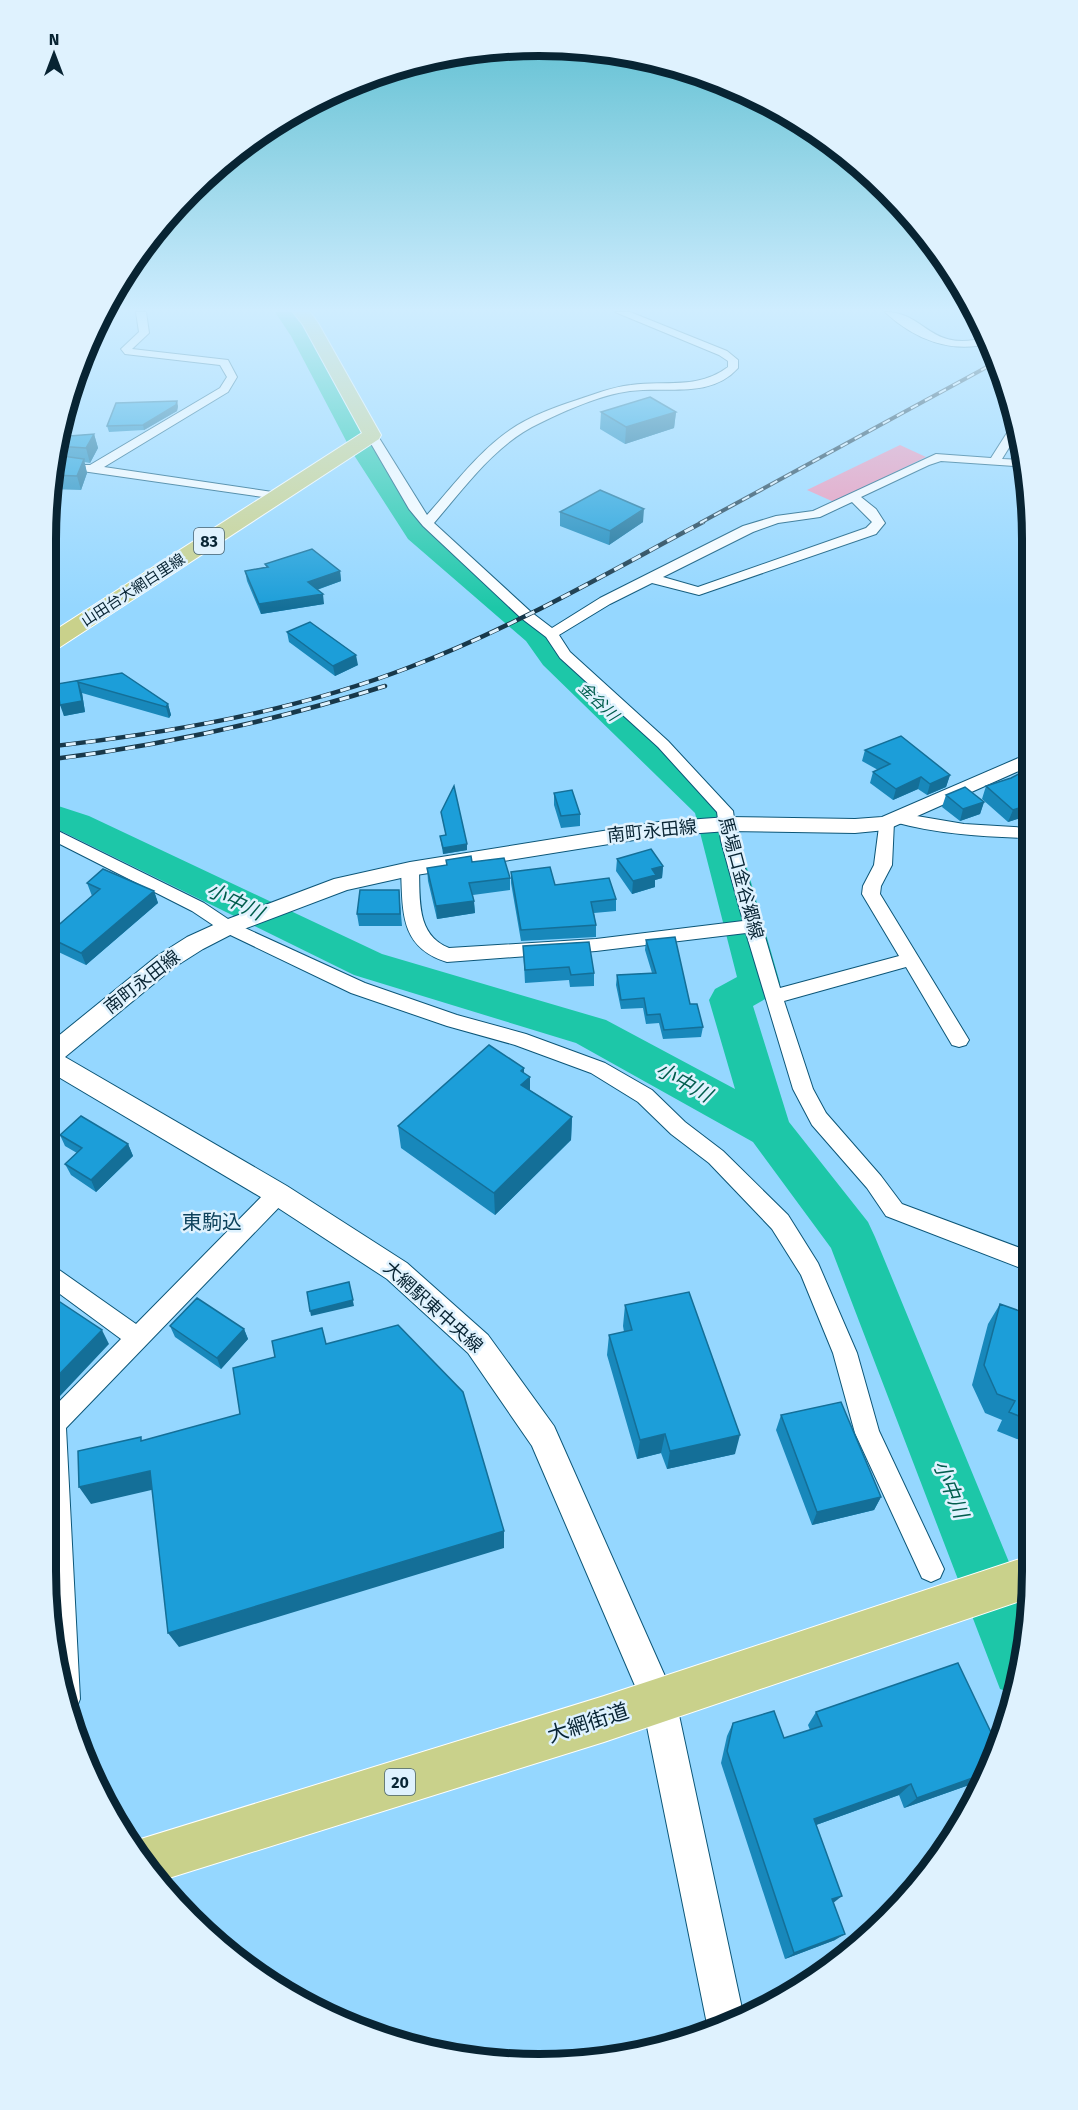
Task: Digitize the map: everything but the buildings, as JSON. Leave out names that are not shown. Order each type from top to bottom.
[{"type":"main road","points":[[358,410],[372,435]]},
{"type":"main road","name":"山田台大網白里線","points":[[56,640],[372,435]]},
{"type":"main road","name":"大網街道","points":[[151,1859],[659,1701],[1022,1579]]},
{"type":"street","points":[[92,469],[190,410]]},
{"type":"street","points":[[428,523],[481,462],[514,432],[566,410]]},
{"type":"street","name":"馬場口金谷郷線","points":[[372,435],[415,509],[428,523],[526,615],[551,634],[565,655],[670,752],[725,811],[729,841],[774,997],[803,1089],[819,1119],[894,1210],[1022,1259]]},
{"type":"street","points":[[995,461],[1011,435]]},
{"type":"street","points":[[551,634],[650,578],[748,529],[776,520],[816,514],[940,457],[1016,463]]},
{"type":"street","points":[[73,466],[279,497]]},
{"type":"street","points":[[650,578],[699,591],[871,531],[879,523],[872,512],[854,497]]},
{"type":"street","name":"南町永田線","points":[[56,1051],[165,962],[238,923],[342,884],[410,869],[606,836],[728,824],[855,826],[892,820],[1022,763]]},
{"type":"street","points":[[959,1040],[871,894],[872,886],[883,865],[892,820],[933,827],[1022,833]]},
{"type":"street","points":[[56,835],[198,907],[238,923],[358,988],[454,1021],[519,1039],[598,1068],[645,1096],[678,1128],[716,1157],[780,1222],[810,1270],[844,1353],[867,1433],[931,1569]]},
{"type":"street","points":[[410,869],[414,919],[418,937],[435,952],[447,955],[596,945],[753,926]]},
{"type":"street","points":[[774,997],[857,972],[912,959]]},
{"type":"street","name":"大網駅東中央線","points":[[56,1065],[278,1194],[397,1271],[478,1344],[543,1436],[659,1701],[725,2018]]},
{"type":"street","points":[[56,1422],[278,1194]]},
{"type":"street","points":[[56,1278],[138,1338]]},
{"type":"street","points":[[56,1485],[61,1641]]},
{"type":"shaded area","points":[[900,445],[926,457],[834,502],[807,490]]},
{"type":"waterway","name":"金谷川","points":[[342,410],[365,452],[418,533],[537,634],[554,658],[712,809],[759,983],[730,1000],[769,1129]]},
{"type":"waterway","name":"小中川","points":[[56,817],[76,824],[368,965],[591,1031],[769,1129]]},
{"type":"waterway","name":"小中川","points":[[769,1129],[851,1237],[1015,1650]]},
{"type":"railway","points":[[700,523],[907,410]]},
{"type":"railway","points":[[56,746],[138,735],[230,719],[321,697],[366,683],[448,652],[522,618],[703,522]]},
{"type":"railway","points":[[56,759],[217,731],[385,686]]},
{"type":"district","name":"東駒込","points":[[212,1222]]}]
